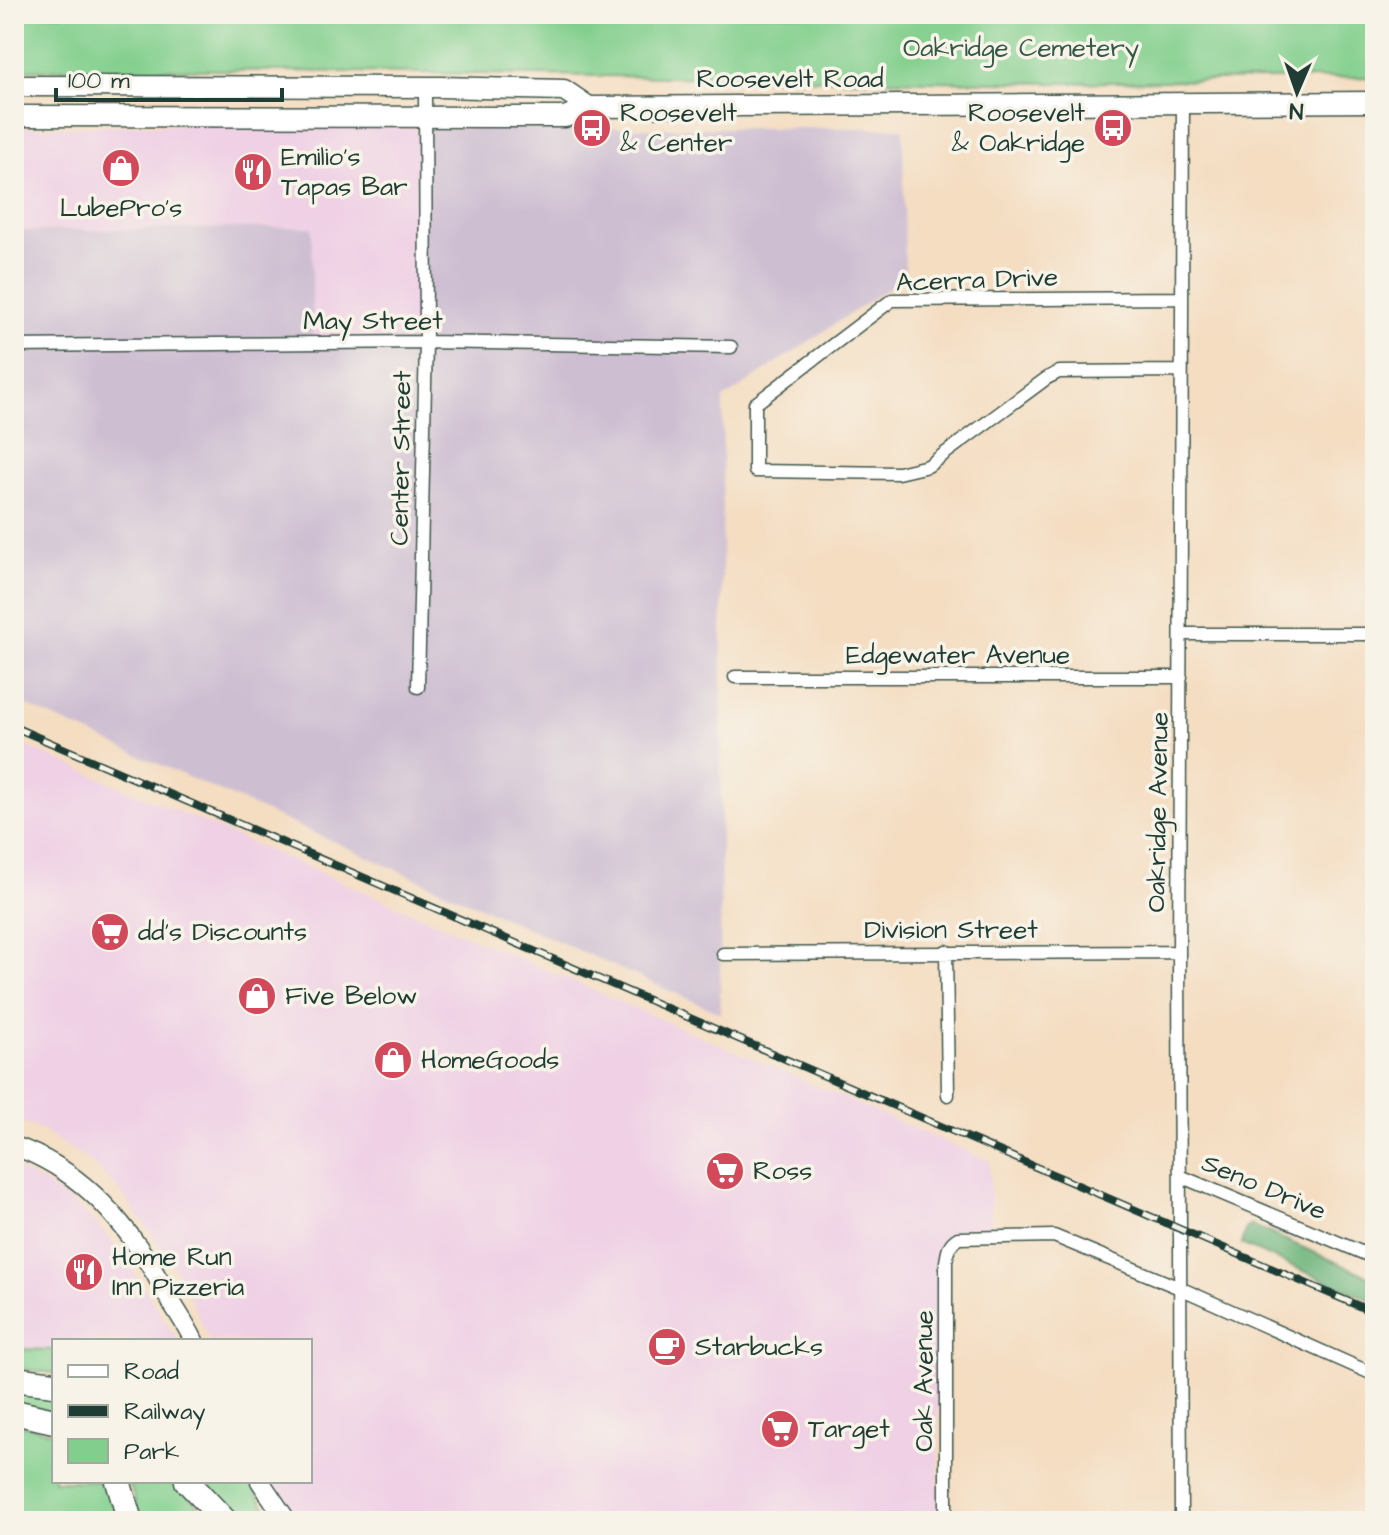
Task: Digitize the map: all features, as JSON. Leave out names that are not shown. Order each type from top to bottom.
[{"type":"highway","points":[[14,1379],[52,1384]]},
{"type":"highway","points":[[14,1412],[52,1421]]},
{"type":"highway","points":[[119,1483],[130,1521]]},
{"type":"highway","points":[[189,1483],[225,1521]]},
{"type":"main road","name":"Roosevelt Road","points":[[14,86],[564,90],[589,107]]},
{"type":"main road","name":"Roosevelt Road","points":[[14,116],[565,117],[589,107],[1375,102]]},
{"type":"main road","points":[[14,1146],[78,1180],[102,1202],[142,1250],[193,1339]]},
{"type":"main road","points":[[261,1483],[287,1521]]},
{"type":"street","name":"Center Street","points":[[418,687],[426,342],[425,87]]},
{"type":"street","name":"Oakridge Avenue","points":[[1181,1521],[1179,952],[1183,103]]},
{"type":"street","name":"Acerra Drive","points":[[1180,371],[1059,372],[928,466],[898,473],[755,471],[755,404],[892,300],[1181,298]]},
{"type":"street","name":"May Street","points":[[14,346],[426,342],[731,347]]},
{"type":"street","points":[[1182,634],[1375,634]]},
{"type":"street","name":"Edgewater Avenue","points":[[735,677],[1181,677]]},
{"type":"street","points":[[946,951],[948,1095]]},
{"type":"street","name":"Division Street","points":[[723,954],[1179,952]]},
{"type":"street","name":"Seno Drive","points":[[1180,1176],[1375,1258]]},
{"type":"street","name":"Oak Avenue","points":[[946,1521],[946,1262],[951,1242],[970,1236],[1054,1236],[1182,1289]]},
{"type":"street","points":[[1182,1289],[1375,1375]]},
{"type":"shaded area","points":[[238,123],[420,128],[423,339],[311,339],[312,227],[14,231],[14,128]]},
{"type":"shaded area","points":[[420,128],[903,128],[905,277],[723,399],[720,1013],[14,700],[14,231],[312,227],[312,339],[423,339]]},
{"type":"shaded area","points":[[14,741],[990,1161],[991,1228],[967,1228],[955,1233],[945,1240],[938,1260],[938,1521],[299,1521],[280,1498],[274,1483],[312,1483],[312,1339],[209,1339],[163,1249],[119,1190],[91,1162],[43,1131],[14,1119]]},
{"type":"shaded area","points":[[14,1167],[46,1184],[99,1226],[122,1254],[177,1339],[52,1339],[52,1350],[14,1349]]},
{"type":"green space","name":"Oakridge Cemetery","points":[[14,14],[1375,14],[1375,77],[1064,83],[151,69],[14,70]]},
{"type":"green space","points":[[1251,1225],[1375,1279],[1375,1302],[1241,1244],[1246,1228]]},
{"type":"green space","points":[[14,1349],[52,1350],[52,1373],[14,1368]]},
{"type":"green space","points":[[14,1392],[52,1397],[52,1413],[14,1404]]},
{"type":"green space","points":[[14,1423],[52,1432],[52,1483],[109,1483],[123,1521],[14,1521]]},
{"type":"green space","points":[[130,1483],[177,1483],[213,1521],[141,1521]]},
{"type":"green space","points":[[207,1483],[250,1483],[274,1521],[242,1521]]},
{"type":"railway","points":[[14,727],[1375,1313]]},
{"type":"place","name":"Roosevelt & Center","points":[[592,128]]},
{"type":"place","name":"Roosevelt & Oakridge","points":[[1113,128]]},
{"type":"place","name":"LubePro's","points":[[121,168]]},
{"type":"place","name":"Emilio's Tapas Bar","points":[[253,172]]},
{"type":"place","name":"dd's Discounts","points":[[110,932]]},
{"type":"place","name":"Five Below","points":[[257,996]]},
{"type":"place","name":"HomeGoods","points":[[393,1060]]},
{"type":"place","name":"Ross","points":[[725,1171]]},
{"type":"place","name":"Home Run Inn Pizzeria","points":[[84,1272]]},
{"type":"place","name":"Starbucks","points":[[667,1347]]},
{"type":"place","name":"Target","points":[[780,1429]]}]
